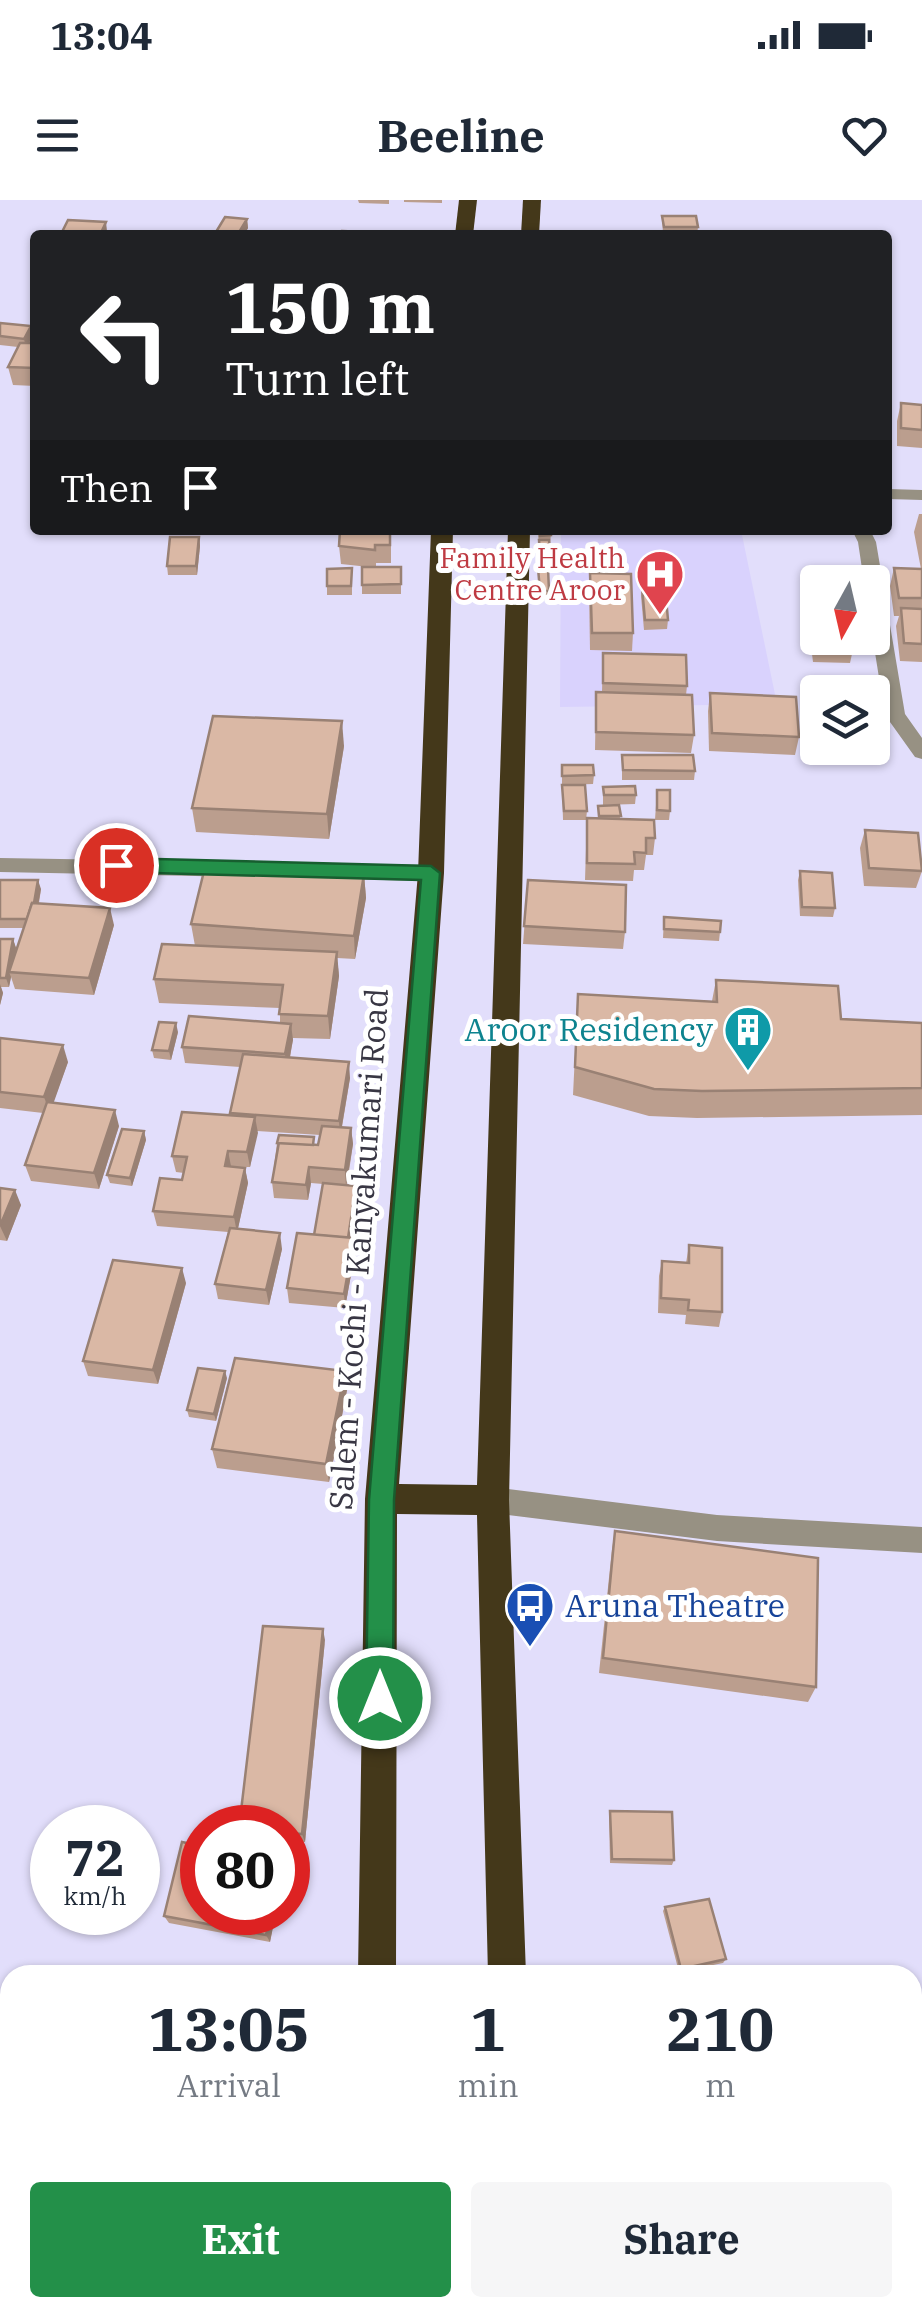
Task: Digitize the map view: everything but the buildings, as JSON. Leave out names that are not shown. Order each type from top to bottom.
[{"type":"highway","points":[[465,230],[468,200]]},
{"type":"highway","points":[[530,230],[532,200]]},
{"type":"highway","name":"Salem - Kochi - Kanyakumari Road","points":[[377,1965],[381,1500],[431,873],[442,535]]},
{"type":"highway","points":[[507,1965],[493,1500],[519,535]]},
{"type":"highway","points":[[381,1500],[493,1500]]},
{"type":"street","points":[[892,494],[922,495]]},
{"type":"street","points":[[864,535],[895,715],[922,752]]},
{"type":"street","points":[[0,865],[431,873]]},
{"type":"street","points":[[493,1500],[717,1528],[922,1540]]},
{"type":"shaded area","name":"Family Health Centre Aroor","points":[[561,535],[742,535],[777,704],[560,707]]},
{"type":"place","name":"Family Health Centre Aroor","points":[[660,616]]},
{"type":"place","name":"Aroor Residency","points":[[748,1072]]},
{"type":"place","name":"Aruna Theatre","points":[[530,1648]]},
{"type":"route","points":[[116,865],[431,873],[381,1500],[380,1698]]}]
